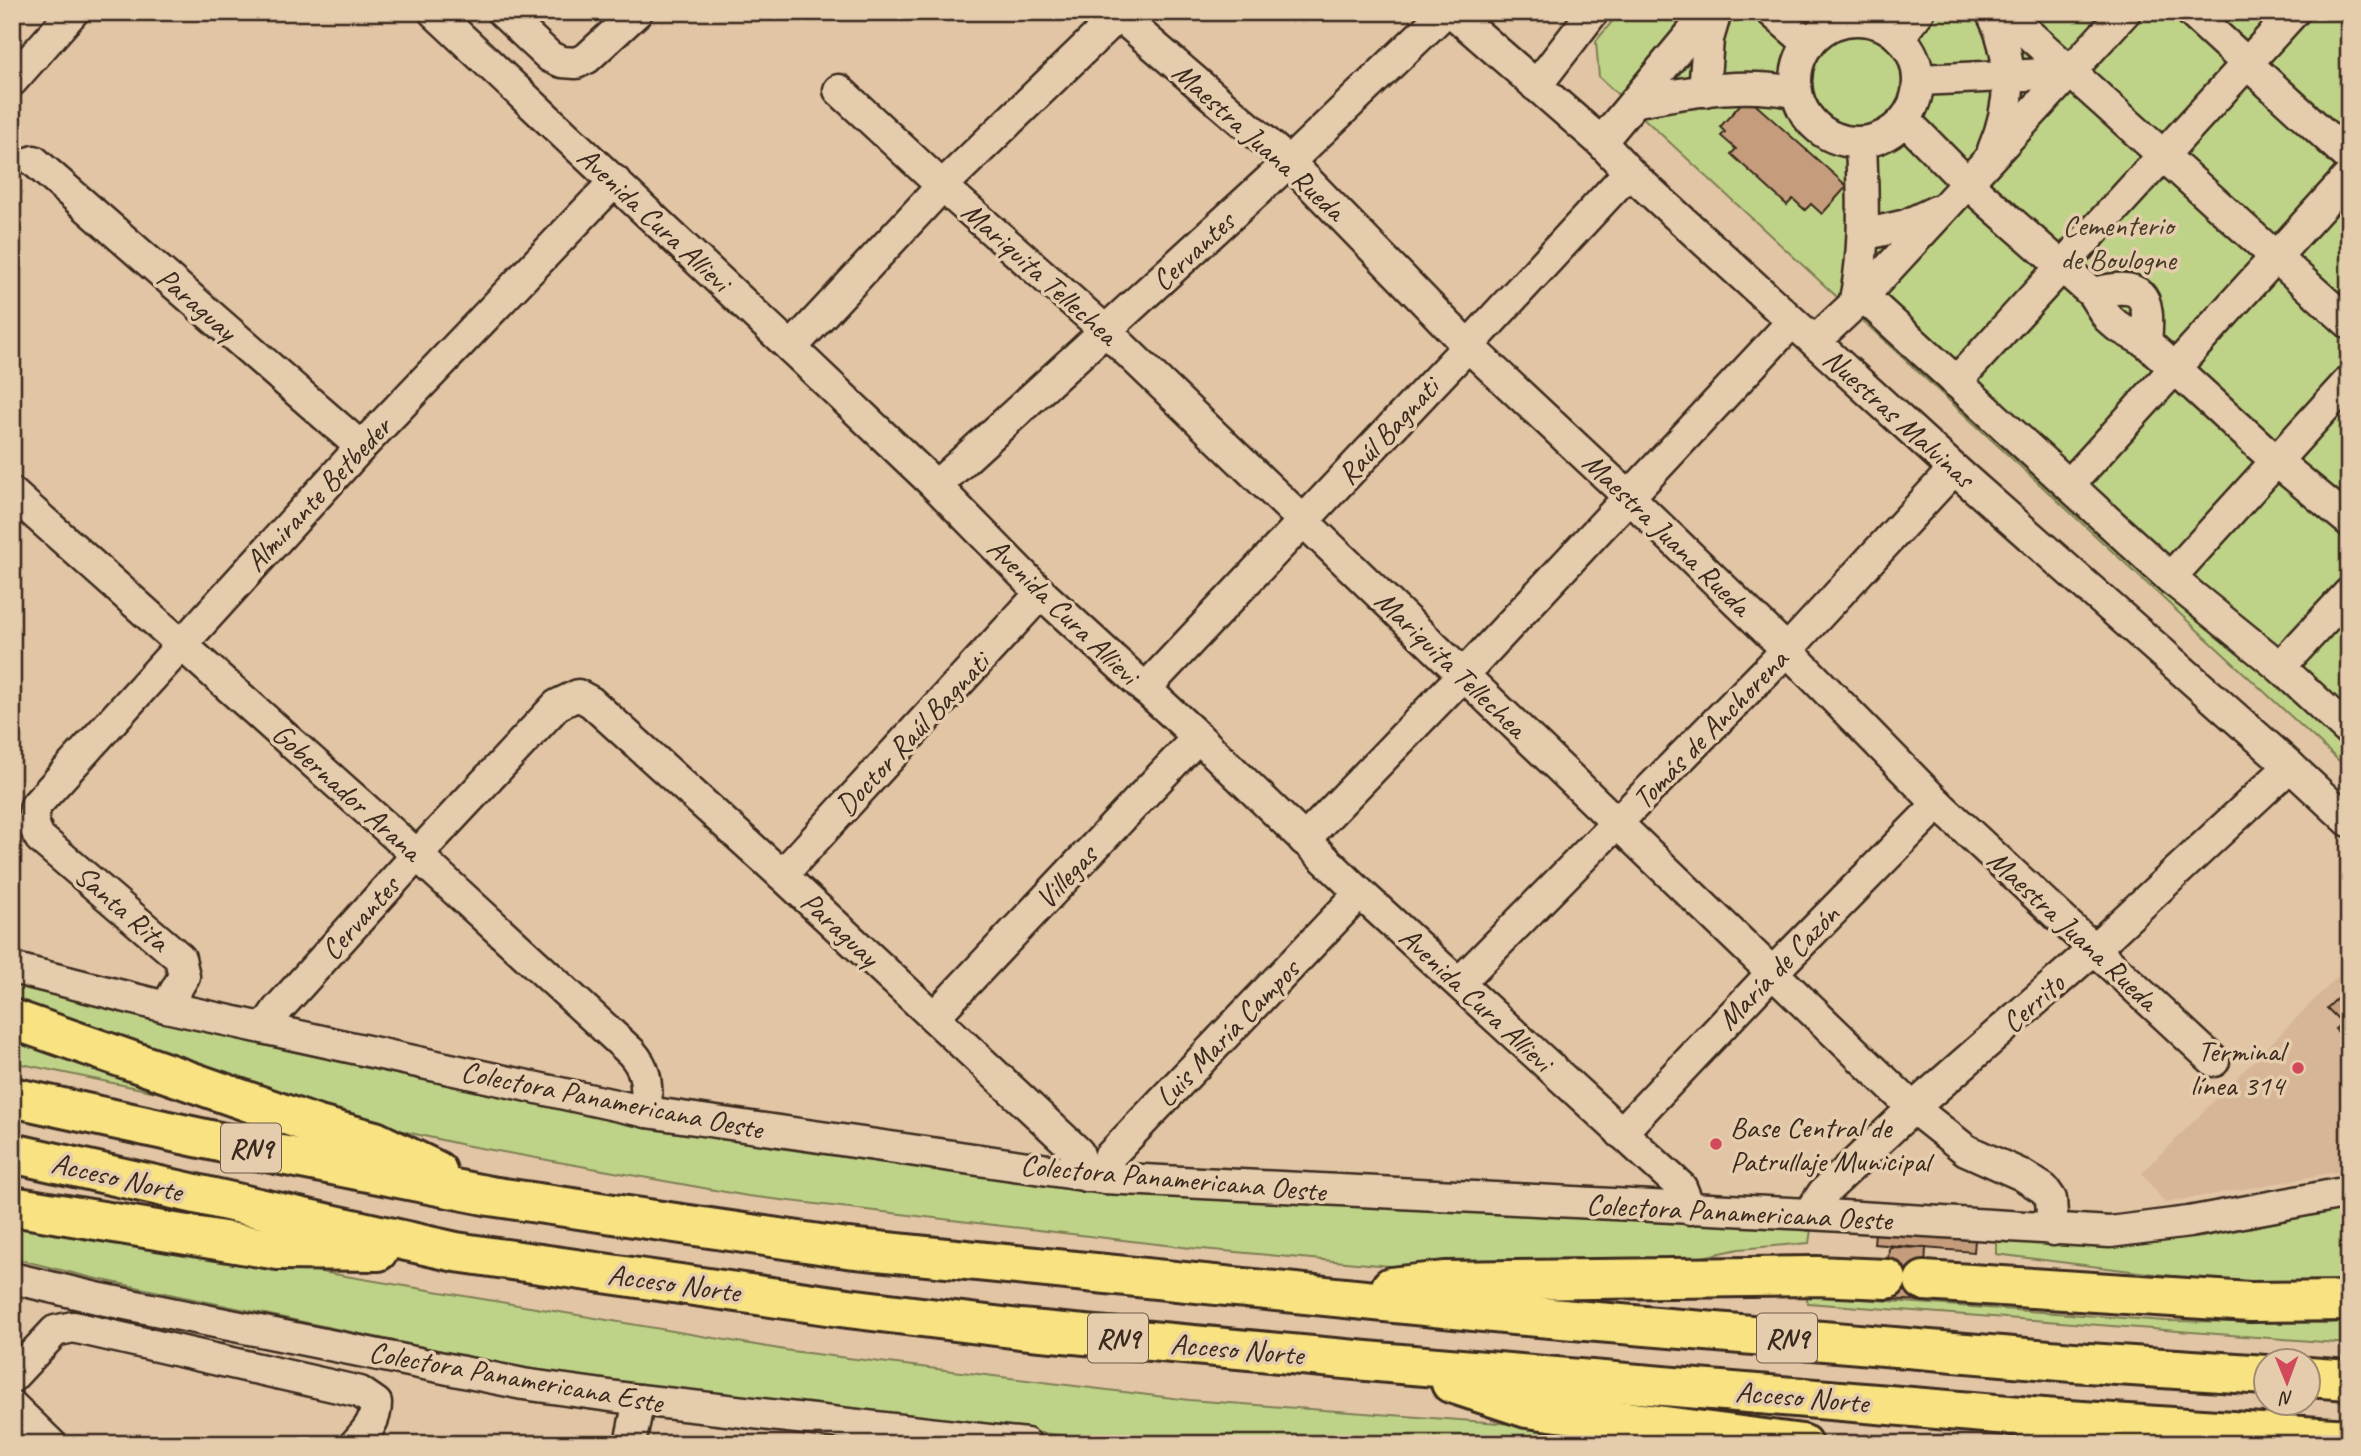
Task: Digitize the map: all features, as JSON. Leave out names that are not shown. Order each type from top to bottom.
[{"type":"highway","points":[[12,1019],[315,1125],[375,1141],[490,1196]]},
{"type":"highway","name":"Acceso Norte","points":[[12,1097],[242,1147],[490,1196],[847,1248],[1309,1296],[2073,1362],[2252,1374]]},
{"type":"highway","name":"Acceso Norte","points":[[12,1153],[456,1252],[848,1308],[1020,1329],[1389,1363],[2068,1420],[2349,1439]]},
{"type":"highway","points":[[12,1206],[278,1250],[456,1252]]},
{"type":"highway","points":[[1309,1296],[1445,1282],[1816,1276],[1887,1279]]},
{"type":"highway","points":[[1924,1280],[2249,1302],[2349,1301]]},
{"type":"highway","points":[[1389,1363],[1527,1408],[1802,1444]]},
{"type":"highway","points":[[2322,1378],[2349,1380]]},
{"type":"street","points":[[12,81],[73,12]]},
{"type":"street","name":"Avenida Cura Allievi","points":[[434,12],[936,486],[1041,593],[1198,737],[1360,893],[1681,1187],[1690,1209]]},
{"type":"street","points":[[502,12],[550,57],[562,62],[576,63],[587,58],[637,12]]},
{"type":"street","name":"Cervantes","points":[[936,486],[1289,162],[1445,12]]},
{"type":"street","name":"Nuestras Malvinas","points":[[1452,12],[1601,142],[1629,172],[1792,322],[2349,821]]},
{"type":"street","points":[[1536,86],[1593,12]]},
{"type":"street","points":[[1601,142],[1709,12]]},
{"type":"street","points":[[1704,90],[1708,39],[1717,12]]},
{"type":"street","points":[[1772,12],[1809,44]]},
{"type":"street","points":[[1899,37],[1919,12]]},
{"type":"street","points":[[1988,160],[2001,132],[2009,92],[2001,34],[1991,12]]},
{"type":"street","points":[[2004,12],[2349,323]]},
{"type":"street","points":[[1815,341],[1858,300],[2125,12]]},
{"type":"street","points":[[2191,12],[2349,157]]},
{"type":"street","points":[[1956,382],[2294,12]]},
{"type":"street","points":[[791,348],[942,186],[1119,13]]},
{"type":"street","name":"Maestra Juana Rueda","points":[[1119,13],[1289,162],[1468,346],[1787,650],[1938,804],[2214,1061]]},
{"type":"street","points":[[1853,16],[1885,27],[1899,37],[1916,64],[1919,80],[1913,108],[1905,120],[1892,132],[1861,142],[1843,141],[1820,129],[1803,110],[1797,93],[1798,68],[1809,44],[1821,33],[1853,16]]},
{"type":"street","points":[[1919,80],[2070,72]]},
{"type":"street","points":[[1637,101],[1735,87],[1774,88],[1797,93]]},
{"type":"street","name":"Mariquita Tellechea","points":[[839,90],[942,186],[1106,331],[1913,1108],[1966,1150],[2022,1175],[2044,1189],[2051,1199],[2053,1230]]},
{"type":"street","points":[[1905,120],[1967,183],[2092,293],[2108,318],[2146,342],[2276,461],[2349,521]]},
{"type":"street","points":[[1858,300],[1863,234],[1861,142]]},
{"type":"street","name":"Paraguay","points":[[34,161],[361,447]]},
{"type":"street","name":"Raúl Bagnati","points":[[1145,689],[1629,172]]},
{"type":"street","points":[[2069,485],[2349,176]]},
{"type":"street","name":"Almirante Betbeder","points":[[33,816],[36,805],[181,643],[361,447],[615,181]]},
{"type":"street","points":[[1863,234],[1906,225],[1947,205]]},
{"type":"street","points":[[1858,300],[1956,382],[2170,578],[2280,667],[2349,731]]},
{"type":"street","points":[[1304,840],[1462,676],[1792,322]]},
{"type":"street","points":[[2170,578],[2349,380]]},
{"type":"street","name":"Tomás de Anchorena","points":[[1459,984],[1787,650],[1954,469]]},
{"type":"street","name":"Gobernador Arana","points":[[14,499],[181,643],[631,1052],[641,1063],[645,1074],[647,1112]]},
{"type":"street","name":"Doctor Raúl Bagnati","points":[[782,875],[1041,593]]},
{"type":"street","points":[[2280,667],[2349,593]]},
{"type":"street","name":"Cervantes","points":[[265,1028],[278,1009],[417,855],[557,705],[578,695]]},
{"type":"street","name":"Paraguay","points":[[578,695],[591,702],[782,875],[1078,1152],[1095,1177]]},
{"type":"street","name":"Villegas","points":[[933,1017],[1198,737]]},
{"type":"street","name":"Cerrito","points":[[1809,1214],[1823,1193],[1913,1108],[2094,949],[2290,766]]},
{"type":"street","name":"María de Cazón","points":[[1621,1133],[1773,972],[1938,804]]},
{"type":"street","name":"Santa Rita","points":[[33,816],[34,827],[40,838],[180,958],[184,976],[166,1007]]},
{"type":"street","name":"Luis María Campos","points":[[1095,1177],[1110,1157],[1360,893]]},
{"type":"street","name":"Colectora Panamericana Oeste","points":[[12,968],[166,1007],[647,1112],[1095,1177],[2110,1232],[2144,1229],[2349,1192]]},
{"type":"street","name":"Colectora Panamericana Este","points":[[12,1278],[101,1299],[523,1384],[639,1400],[1026,1444]]},
{"type":"street","points":[[12,1377],[55,1331],[73,1327],[359,1392],[376,1403],[376,1415],[355,1444]]},
{"type":"street","points":[[630,1444],[639,1400]]},
{"type":"street","points":[[12,1406],[51,1444]]},
{"type":"shaded area","name":"Terminal línea 314","points":[[2349,965],[2349,1170],[2165,1203],[2142,1173]]},
{"type":"green space","name":"Cementerio de Boulogne","points":[[1620,12],[2349,12],[2349,770],[1599,77],[1596,41]]},
{"type":"green space","points":[[12,975],[754,1135],[1812,1223],[1809,1243],[1739,1249],[1679,1262],[1479,1274],[1191,1248],[748,1196],[464,1145],[260,1099],[12,1007]]},
{"type":"green space","points":[[12,1030],[199,1101],[12,1062]]},
{"type":"green space","points":[[2349,1208],[2349,1283],[2211,1281],[1996,1254],[1996,1237],[2117,1244],[2203,1237]]},
{"type":"green space","points":[[12,1220],[791,1351],[1189,1400],[1540,1426],[1672,1444],[1136,1444],[651,1387],[533,1370],[93,1278],[12,1258]]},
{"type":"green space","points":[[1806,1295],[2165,1321],[2349,1321],[2349,1344],[1808,1303]]},
{"type":"building","points":[[1747,97],[1847,186],[1822,214],[1811,204],[1805,210],[1793,199],[1787,205],[1731,154],[1736,149],[1721,136],[1725,132],[1720,127]]},
{"type":"building","points":[[2349,987],[2349,1043],[2335,1029],[2342,1023],[2327,1008]]},
{"type":"building","points":[[1875,1232],[1975,1240],[1974,1252],[1874,1244]]},
{"type":"building","points":[[1889,1247],[1926,1248],[1923,1301],[1886,1299]]},
{"type":"place","name":"Terminal línea 314","points":[[2298,1068]]},
{"type":"place","name":"Base Central de Patrullaje Municipal","points":[[1716,1144]]}]
